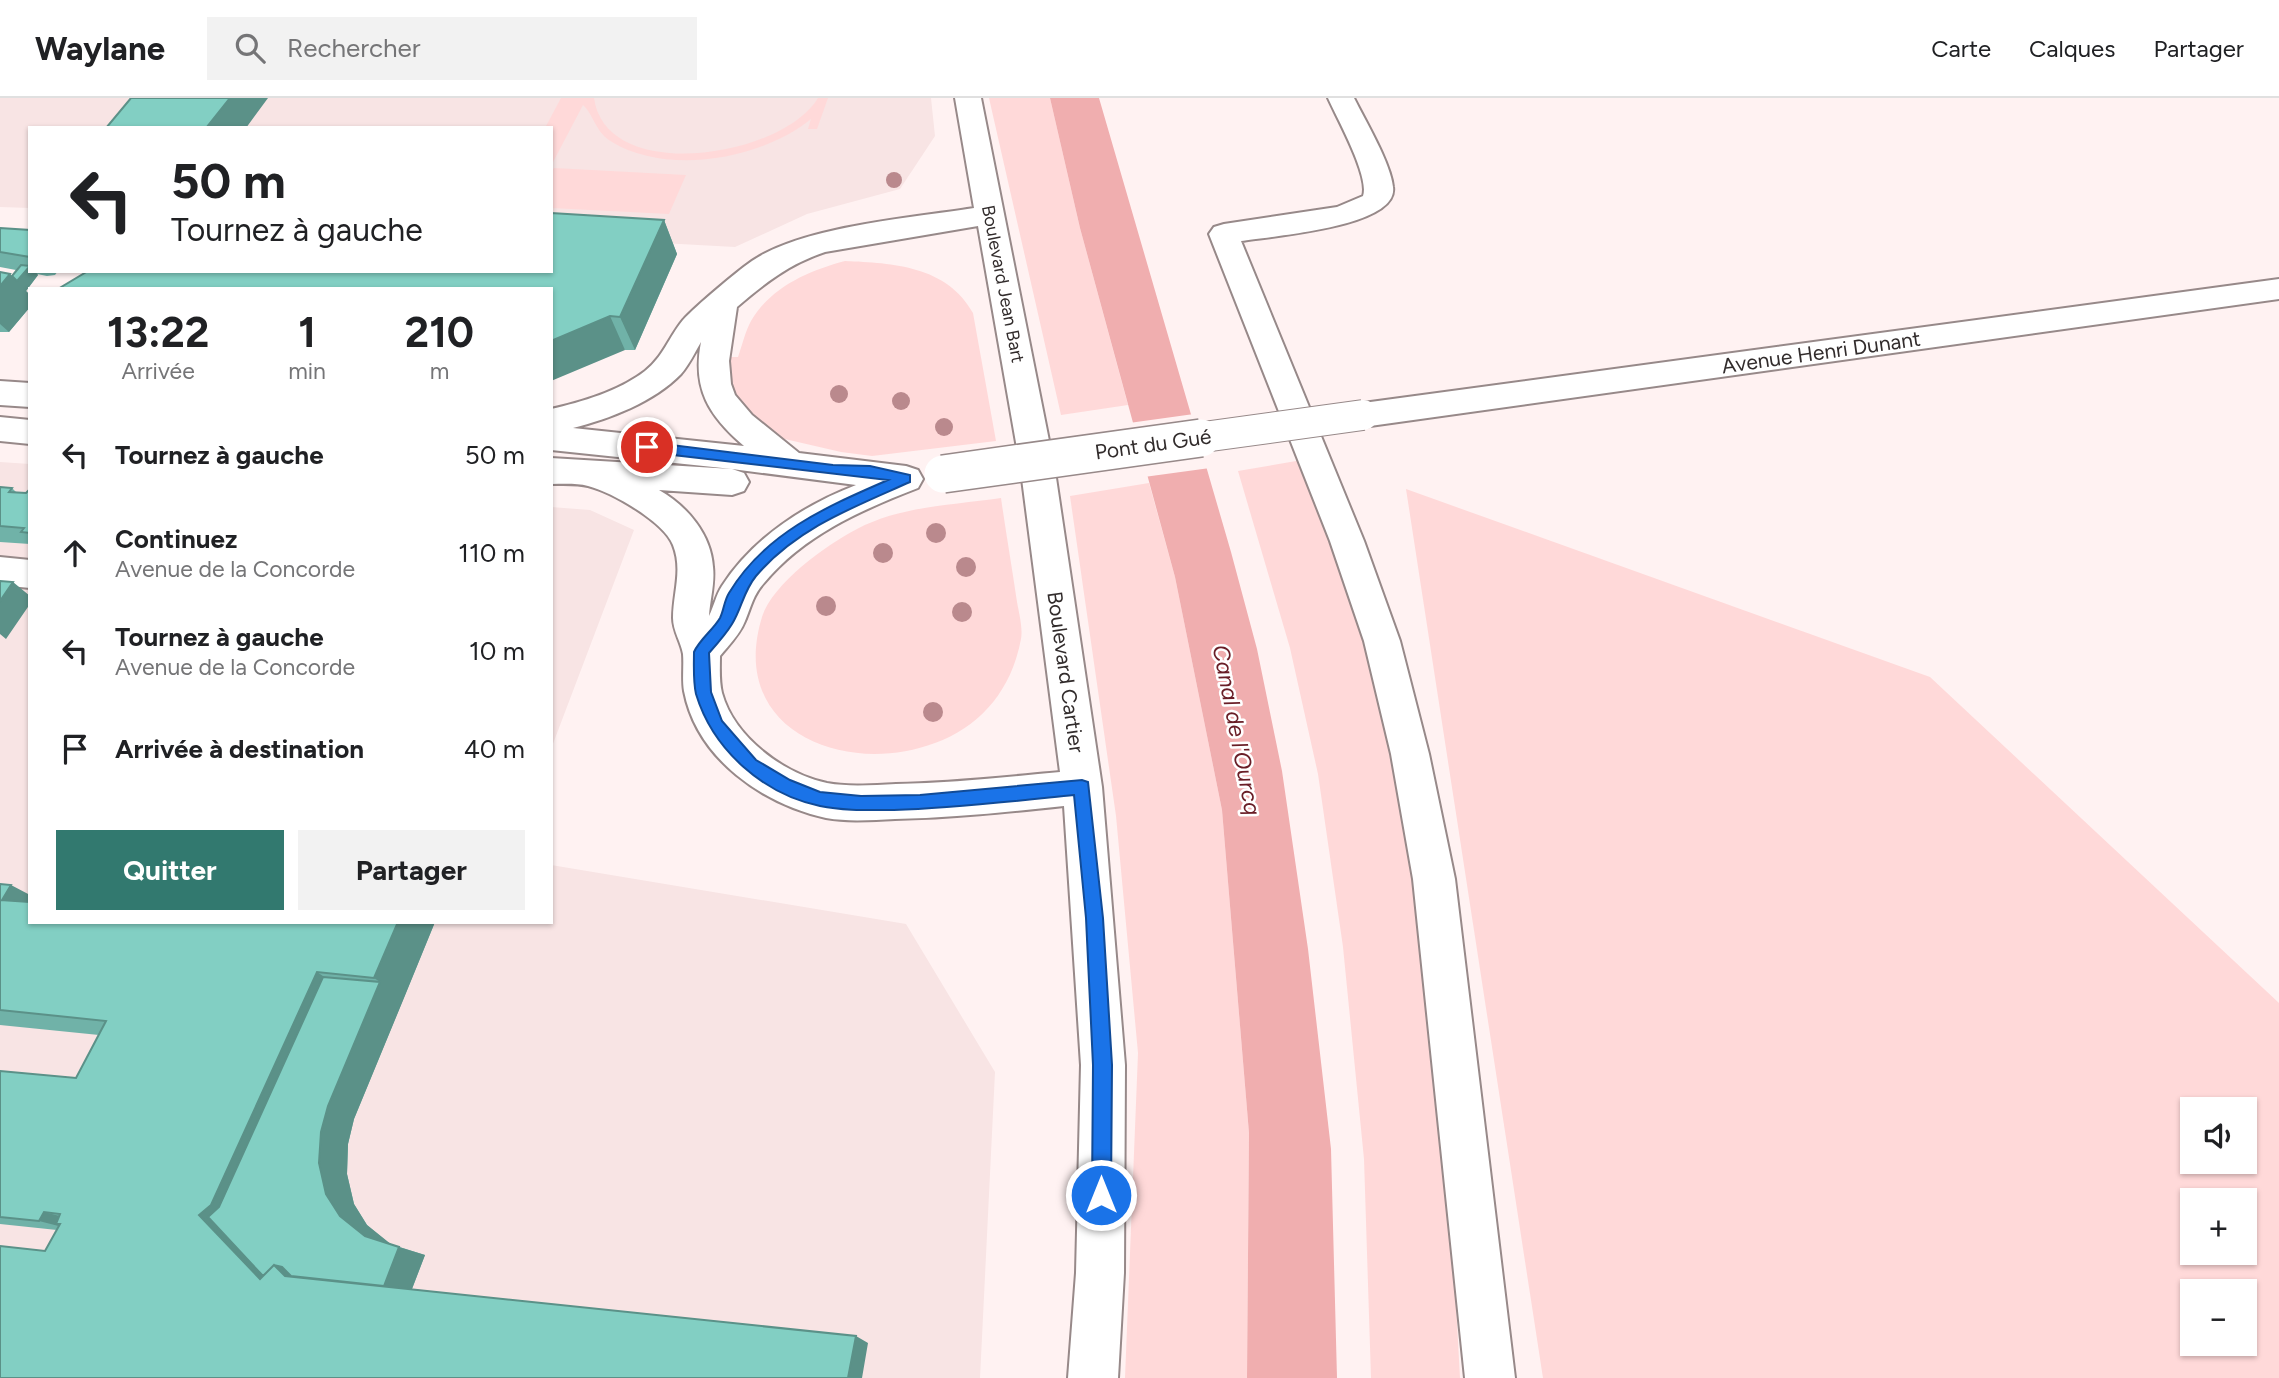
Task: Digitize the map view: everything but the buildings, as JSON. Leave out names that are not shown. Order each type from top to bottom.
[{"type":"street","name":"Boulevard Jean Bart","points":[[968,98],[1038,471]]},
{"type":"street","points":[[1341,98],[1378,182],[1380,189],[1375,202],[1343,215],[1224,234],[1347,541],[1382,641],[1410,754],[1434,879],[1490,1378]]},
{"type":"street","points":[[553,421],[610,403],[655,380],[673,364],[694,328],[763,268],[790,253],[821,243],[989,215]]},
{"type":"street","name":"Avenue Henri Dunant","points":[[1363,415],[2279,289]]},
{"type":"street","points":[[722,304],[722,329],[713,372],[718,391],[734,417],[752,436],[790,464]]},
{"type":"street","points":[[0,393],[28,395]]},
{"type":"street","name":"Pont du Gué","points":[[905,479],[1363,415]]},
{"type":"street","points":[[0,429],[28,432]]},
{"type":"street","points":[[553,438],[870,471],[905,479]]},
{"type":"street","points":[[553,471],[597,475],[631,474],[867,493]]},
{"type":"street","name":"Boulevard Cartier","points":[[1038,471],[1082,788],[1094,918],[1103,1065],[1100,1273],[1093,1378]]},
{"type":"street","points":[[597,475],[655,504],[684,531],[695,556],[696,588],[691,621],[701,652],[703,692],[716,725],[750,765],[784,785],[819,799],[861,803],[920,802],[1082,788]]},
{"type":"street","points":[[701,652],[726,621],[734,597],[751,573],[785,539],[824,514],[867,493],[905,479]]},
{"type":"street","points":[[0,571],[28,574]]},
{"type":"shaded area","points":[[0,98],[931,98],[935,136],[900,189],[807,214],[735,247],[553,237],[553,126],[28,126],[28,208],[0,207]]},
{"type":"shaded area","points":[[561,98],[594,98],[606,125],[629,143],[661,152],[697,153],[734,147],[770,136],[799,119],[818,98],[828,98],[817,129],[808,129],[811,119],[791,133],[767,144],[714,158],[660,158],[635,152],[606,138],[583,105],[553,162],[553,126],[546,126]]},
{"type":"shaded area","points":[[989,98],[1050,98],[1080,228],[1128,405],[1061,415]]},
{"type":"shaded area","points":[[553,169],[686,175],[669,214],[553,208]]},
{"type":"shaded area","points":[[845,261],[882,263],[917,270],[949,285],[962,297],[973,313],[996,441],[872,456],[776,437],[745,415],[732,389],[726,357],[738,357],[751,321],[759,309],[780,290],[804,275]]},
{"type":"shaded area","points":[[1302,460],[1376,664],[1441,1026],[1460,1378],[1371,1378],[1364,1159],[1343,947],[1318,774],[1290,648],[1238,471]]},
{"type":"shaded area","points":[[0,462],[28,464],[28,924],[553,924],[553,865],[906,924],[995,1072],[980,1378],[0,1378]]},
{"type":"shaded area","points":[[1149,483],[1175,577],[1222,810],[1249,1133],[1247,1378],[1125,1378],[1138,1053],[1116,816],[1070,496]]},
{"type":"shaded area","points":[[1406,489],[1930,677],[2279,1003],[2279,1378],[1543,1378]]},
{"type":"shaded area","points":[[1001,498],[1021,635],[1017,657],[1010,674],[992,703],[980,716],[952,736],[935,743],[900,752],[865,754],[831,748],[802,735],[778,716],[762,690],[756,657],[762,617],[777,591],[789,578],[831,545],[874,521],[909,511]]},
{"type":"shaded area","points":[[553,507],[590,510],[634,530],[553,744]]},
{"type":"water","name":"Canal de l'Ourcq","points":[[1050,98],[1099,98],[1257,649],[1282,771],[1308,949],[1331,1149],[1337,1378],[1247,1378],[1249,1133],[1222,810],[1175,577],[1080,228]]},
{"type":"pier","points":[[1194,414],[1210,468],[1144,477],[1129,423]]},
{"type":"route","points":[[647,447],[833,470],[870,471],[905,479],[867,493],[824,514],[785,539],[751,573],[734,597],[726,621],[701,652],[703,692],[716,725],[750,765],[784,785],[819,799],[861,803],[920,802],[1082,788],[1094,918],[1103,1065],[1101,1195]]}]
